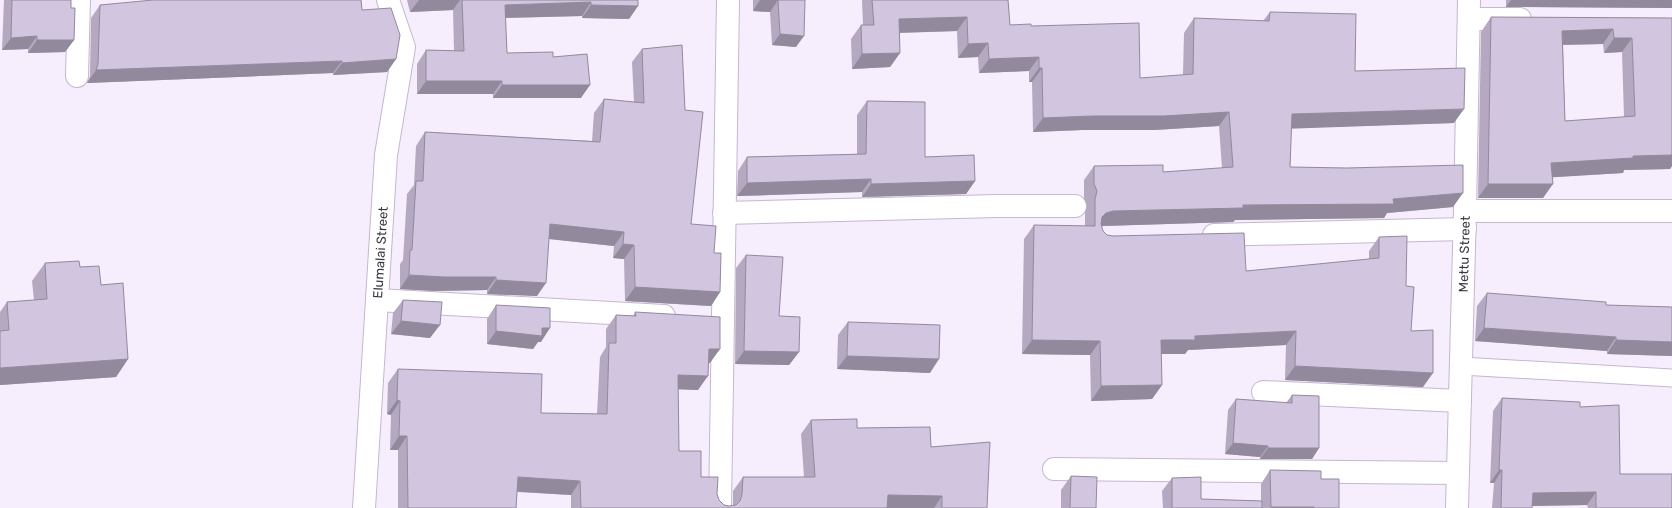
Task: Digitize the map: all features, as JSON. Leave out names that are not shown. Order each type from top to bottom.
[{"type":"street","points":[[77,76],[79,0]]},
{"type":"street","name":"Elumalai Street","points":[[364,508],[386,155],[404,47],[388,0]]},
{"type":"street","points":[[720,508],[715,319],[724,213],[728,0]]},
{"type":"street","points":[[1469,10],[1541,19]]},
{"type":"street","name":"Mettu Street","points":[[1457,508],[1469,10]]},
{"type":"street","points":[[724,213],[997,206],[1075,206]]},
{"type":"street","points":[[1197,236],[1465,220],[1672,211]]},
{"type":"street","points":[[378,300],[683,317]]},
{"type":"street","points":[[1263,392],[1460,401]]},
{"type":"street","points":[[1054,469],[1457,473]]},
{"type":"lane","points":[[1461,366],[1672,378]]},
{"type":"building","points":[[12,0],[71,0],[71,8],[75,8],[74,40],[37,40],[37,36],[11,38]]},
{"type":"building","points":[[153,0],[361,0],[362,10],[391,8],[400,35],[396,59],[342,63],[342,61],[96,70],[98,64],[100,5]]},
{"type":"building","points":[[462,0],[638,0],[638,6],[591,5],[591,2],[505,5],[507,53],[553,52],[553,57],[587,54],[590,85],[502,85],[502,81],[426,81],[426,50],[464,51]]},
{"type":"building","points":[[778,0],[805,0],[804,36],[780,34]]},
{"type":"building","points":[[872,0],[1008,0],[1010,25],[1031,24],[1031,26],[1139,23],[1140,78],[1193,74],[1194,18],[1269,21],[1270,12],[1356,14],[1355,71],[1465,68],[1464,109],[1292,114],[1290,167],[1347,168],[1463,165],[1463,193],[1393,199],[1394,204],[1243,205],[1243,208],[1113,211],[1106,213],[1102,217],[1101,224],[1103,231],[1107,235],[1113,236],[1244,233],[1246,271],[1379,258],[1379,237],[1407,236],[1406,286],[1414,287],[1411,331],[1433,330],[1433,373],[1295,366],[1296,331],[1195,336],[1195,340],[1161,340],[1162,385],[1101,386],[1100,341],[1032,340],[1034,225],[1095,226],[1095,199],[1097,191],[1094,184],[1094,166],[1163,165],[1163,172],[1233,167],[1229,112],[1164,116],[1043,118],[1042,68],[1039,68],[1039,57],[989,59],[988,43],[968,44],[967,17],[899,19],[900,53],[862,54],[861,25],[874,25]]},
{"type":"building","points":[[1491,17],[1672,18],[1672,155],[1633,156],[1633,158],[1551,163],[1553,184],[1488,184]],"holes":[[[1613,29],[1614,38],[1632,38],[1635,116],[1565,121],[1562,31]]]},
{"type":"building","points":[[682,45],[685,110],[703,112],[691,224],[716,226],[714,253],[721,253],[720,292],[635,287],[634,245],[623,244],[624,232],[550,224],[546,283],[496,280],[496,277],[409,275],[416,181],[423,181],[425,132],[600,142],[604,99],[644,103],[642,49]]},
{"type":"building","points":[[867,101],[925,102],[925,157],[974,155],[975,181],[871,184],[871,179],[747,183],[747,157],[866,154]]},
{"type":"building","points":[[746,255],[783,257],[779,316],[800,317],[799,352],[744,351]]},
{"type":"building","points":[[79,261],[80,267],[99,266],[101,285],[123,283],[128,359],[0,368],[0,331],[9,330],[7,302],[47,299],[45,263]]},
{"type":"building","points":[[1487,293],[1606,302],[1606,305],[1672,307],[1672,342],[1616,340],[1616,337],[1484,328]]},
{"type":"building","points":[[403,300],[442,302],[440,325],[401,321]]},
{"type":"building","points":[[496,305],[550,308],[550,328],[542,328],[542,336],[496,331]]},
{"type":"building","points":[[635,312],[720,317],[720,349],[709,349],[708,376],[678,375],[679,451],[701,451],[701,477],[718,477],[717,494],[719,500],[724,505],[736,505],[740,501],[743,477],[815,477],[811,420],[857,419],[857,428],[930,427],[931,447],[990,442],[987,508],[942,508],[942,496],[888,495],[887,508],[581,508],[580,481],[518,477],[516,508],[408,508],[407,436],[399,436],[400,401],[397,400],[398,369],[542,374],[541,413],[607,414],[609,343],[616,343],[616,315],[636,316]]},
{"type":"building","points":[[848,322],[940,325],[939,359],[847,356]]},
{"type":"building","points":[[1292,395],[1319,396],[1319,448],[1268,448],[1268,446],[1233,443],[1236,399],[1292,403]]},
{"type":"building","points":[[1502,398],[1580,402],[1580,407],[1619,405],[1620,474],[1672,474],[1672,508],[1596,508],[1596,492],[1533,493],[1532,508],[1501,508],[1502,470],[1499,470]]},
{"type":"building","points":[[1270,470],[1321,471],[1321,479],[1339,479],[1339,508],[1271,507]]},
{"type":"building","points":[[1071,476],[1097,477],[1096,508],[1070,508]]},
{"type":"building","points":[[1201,477],[1201,499],[1262,501],[1262,508],[1172,508],[1172,478]]}]
